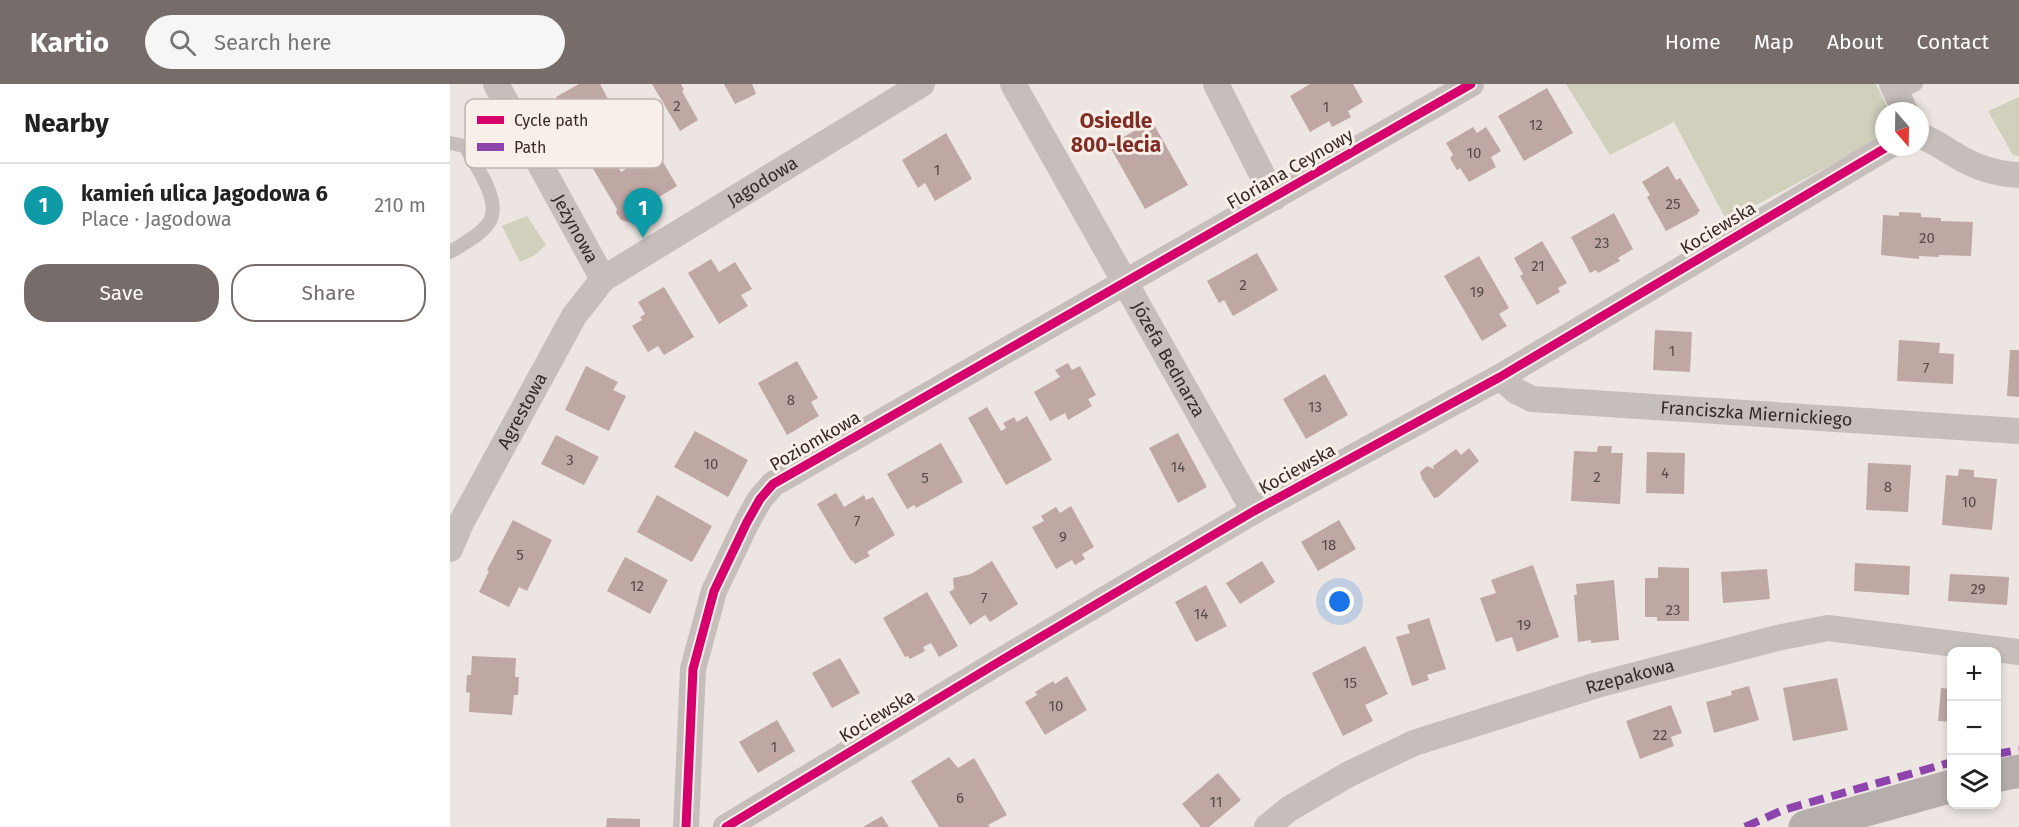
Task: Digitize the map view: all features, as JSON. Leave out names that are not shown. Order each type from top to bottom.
[{"type":"main road","points":[[2001,775],[2019,771]]},
{"type":"main road","points":[[1805,827],[1947,787]]},
{"type":"street","name":"Jeżynowa","points":[[496,84],[504,99]]},
{"type":"street","name":"Jagodowa","points":[[603,279],[922,84]]},
{"type":"street","name":"Józefa Bednarza","points":[[1013,84],[1254,511]]},
{"type":"street","name":"Floriana Ceynowy","points":[[1216,84],[1274,198]]},
{"type":"street","name":"Floriana Ceynowy","points":[[1124,282],[1471,84]]},
{"type":"street","points":[[1929,139],[1957,157],[1984,168],[2019,175]]},
{"type":"street","name":"Kociewska","points":[[726,827],[1254,511],[1500,377],[1875,154]]},
{"type":"street","name":"Jeżynowa","points":[[542,168],[603,279]]},
{"type":"street","name":"Agrestowa","points":[[450,549],[461,523],[574,316],[603,279]]},
{"type":"street","name":"Poziomkowa","points":[[686,827],[693,669],[714,591],[760,499],[773,484],[1124,282]]},
{"type":"street","name":"Franciszka Miernickiego","points":[[1500,377],[1516,391],[1532,399],[2019,431]]},
{"type":"street","name":"Rzepakowa","points":[[1267,827],[1289,809],[1349,774],[1414,743],[1597,685],[1777,638],[1828,628],[2019,652]]},
{"type":"lane","points":[[450,143],[465,146]]},
{"type":"lane","points":[[450,252],[490,223],[493,209],[492,195],[477,168]]},
{"type":"green space","points":[[1566,84],[1876,84],[1885,102],[1875,102],[1875,141],[1727,221],[1674,122],[1610,155]]},
{"type":"green space","points":[[2019,97],[2019,156],[2013,155],[1988,111]]},
{"type":"green space","points":[[527,216],[546,245],[535,255],[520,262],[502,226]]},
{"type":"building","points":[[579,84],[600,84],[608,99],[557,99],[556,97]]},
{"type":"building","points":[[652,84],[681,84],[684,90],[682,91],[698,120],[680,131]]},
{"type":"building","points":[[724,84],[752,84],[756,94],[735,104]]},
{"type":"building","points":[[1310,84],[1353,84],[1363,102],[1348,111],[1351,117],[1332,127],[1329,121],[1310,132],[1290,96]]},
{"type":"building","points":[[1547,88],[1573,133],[1524,161],[1498,116]]},
{"type":"building","points":[[1152,121],[1188,185],[1145,209],[1109,145]]},
{"type":"building","points":[[1473,127],[1477,133],[1486,127],[1501,151],[1491,157],[1496,167],[1469,182],[1460,168],[1457,170],[1450,158],[1453,155],[1446,143]]},
{"type":"building","points":[[946,133],[972,179],[935,201],[925,183],[918,188],[902,160]]},
{"type":"building","points":[[663,162],[677,186],[638,210],[636,217],[629,222],[621,220],[593,168],[619,168],[621,172],[627,168],[663,168]]},
{"type":"building","points":[[1668,166],[1676,180],[1680,178],[1700,211],[1666,231],[1647,197],[1650,195],[1642,182]]},
{"type":"building","points":[[1899,212],[1921,213],[1921,217],[1941,218],[1941,221],[1973,222],[1971,256],[1919,256],[1919,259],[1881,255],[1883,215],[1899,216]]},
{"type":"building","points":[[1614,213],[1633,249],[1618,258],[1620,261],[1598,273],[1596,270],[1590,273],[1571,237]]},
{"type":"building","points":[[1542,241],[1567,283],[1558,288],[1560,292],[1537,305],[1520,276],[1523,274],[1514,258]]},
{"type":"building","points":[[1257,253],[1278,290],[1233,316],[1224,300],[1219,303],[1207,281]]},
{"type":"building","points":[[1479,256],[1509,308],[1499,314],[1507,326],[1482,341],[1444,276]]},
{"type":"building","points":[[711,259],[719,272],[735,262],[752,289],[741,295],[748,306],[719,324],[688,273]]},
{"type":"building","points":[[664,287],[694,337],[664,355],[658,346],[648,352],[632,326],[642,320],[640,317],[645,314],[638,302]]},
{"type":"building","points":[[1655,330],[1692,332],[1690,372],[1653,370]]},
{"type":"building","points":[[1899,340],[1940,343],[1939,353],[1954,354],[1953,384],[1897,381]]},
{"type":"building","points":[[2010,350],[2019,350],[2019,397],[2007,396]]},
{"type":"building","points":[[797,361],[818,398],[811,402],[819,416],[787,435],[758,383]]},
{"type":"building","points":[[1068,363],[1072,370],[1080,366],[1096,395],[1088,399],[1092,406],[1068,420],[1065,413],[1050,421],[1034,392],[1060,377],[1055,370]]},
{"type":"building","points":[[586,366],[618,382],[613,390],[626,396],[609,431],[565,410]]},
{"type":"building","points":[[1325,374],[1348,415],[1306,439],[1283,399]]},
{"type":"building","points":[[987,407],[1001,431],[1006,428],[1003,423],[1014,417],[1017,422],[1027,416],[1052,460],[1006,485],[968,418]]},
{"type":"building","points":[[695,431],[748,460],[728,497],[674,467]]},
{"type":"building","points":[[1178,433],[1207,487],[1178,503],[1149,448]]},
{"type":"building","points":[[556,435],[599,457],[584,485],[541,464]]},
{"type":"building","points":[[941,443],[963,482],[916,508],[914,505],[907,509],[887,474]]},
{"type":"building","points":[[1598,446],[1612,446],[1611,453],[1623,453],[1620,504],[1571,501],[1574,451],[1597,452]]},
{"type":"building","points":[[1469,448],[1479,461],[1434,498],[1420,472],[1427,466],[1434,469],[1433,466],[1456,449],[1461,455]]},
{"type":"building","points":[[1647,452],[1685,453],[1684,494],[1646,493]]},
{"type":"building","points":[[1868,463],[1911,465],[1908,512],[1866,510]]},
{"type":"building","points":[[1959,469],[1974,470],[1974,477],[1997,479],[1992,530],[1942,525],[1946,475],[1958,476]]},
{"type":"building","points":[[836,493],[844,507],[864,495],[866,500],[873,497],[895,535],[867,552],[870,556],[855,564],[817,504]]},
{"type":"building","points":[[657,495],[712,526],[692,562],[637,532]]},
{"type":"building","points":[[1071,506],[1094,547],[1082,554],[1085,559],[1075,565],[1072,560],[1056,569],[1032,527],[1044,521],[1041,516],[1056,507],[1060,513]]},
{"type":"building","points":[[513,520],[552,540],[527,591],[519,587],[509,607],[479,592],[489,571],[487,570]]},
{"type":"building","points":[[1339,520],[1356,549],[1318,571],[1301,542]]},
{"type":"building","points":[[625,557],[668,580],[650,614],[607,591]]},
{"type":"building","points":[[992,561],[1018,604],[990,622],[985,615],[970,625],[949,592],[954,589],[953,578],[971,574]]},
{"type":"building","points":[[1262,561],[1275,582],[1240,604],[1226,583]]},
{"type":"building","points":[[1855,563],[1910,566],[1909,595],[1854,591]]},
{"type":"building","points":[[1533,565],[1559,637],[1517,652],[1512,637],[1496,642],[1480,598],[1496,593],[1491,580]]},
{"type":"building","points":[[1658,567],[1689,568],[1689,621],[1657,621],[1657,617],[1645,617],[1645,578],[1658,578]]},
{"type":"building","points":[[1767,569],[1770,599],[1723,603],[1721,572]]},
{"type":"building","points":[[1950,574],[2009,577],[2007,605],[1948,601]]},
{"type":"building","points":[[1614,580],[1619,640],[1578,642],[1574,595],[1577,595],[1576,584]]},
{"type":"building","points":[[1206,585],[1227,626],[1196,642],[1175,602]]},
{"type":"building","points":[[927,592],[958,646],[939,657],[931,643],[923,647],[925,651],[910,659],[908,656],[905,657],[883,618]]},
{"type":"building","points":[[1429,618],[1446,669],[1427,675],[1429,680],[1412,686],[1396,637],[1410,633],[1407,625]]},
{"type":"building","points":[[1365,646],[1388,694],[1365,705],[1373,721],[1343,736],[1312,673]]},
{"type":"building","points":[[472,656],[516,658],[515,677],[519,677],[518,695],[514,695],[512,715],[469,712],[470,693],[466,692],[467,675],[471,675]]},
{"type":"building","points":[[840,658],[860,693],[832,708],[812,673]]},
{"type":"building","points":[[1067,676],[1087,710],[1045,735],[1025,702],[1037,695],[1035,692]]},
{"type":"building","points":[[1837,678],[1848,730],[1793,741],[1783,688]]},
{"type":"building","points":[[1749,686],[1759,720],[1714,733],[1706,702],[1732,695],[1731,691]]},
{"type":"building","points":[[1941,688],[1947,689],[1947,722],[1938,721]]},
{"type":"building","points":[[1671,705],[1682,733],[1671,737],[1674,746],[1640,759],[1626,721]]},
{"type":"building","points":[[777,720],[795,751],[758,773],[739,742]]},
{"type":"building","points":[[949,757],[958,768],[974,758],[1007,815],[988,825],[990,827],[939,827],[911,781]]},
{"type":"building","points":[[1218,773],[1241,800],[1209,827],[1201,827],[1182,804]]},
{"type":"building","points":[[882,816],[889,827],[863,827]]},
{"type":"building","points":[[607,818],[640,819],[640,827],[606,827]]},
{"type":"marked path","points":[[2001,753],[2019,750]]},
{"type":"marked path","points":[[1745,827],[1783,810],[1947,763]]},
{"type":"cycle path","points":[[686,827],[693,669],[714,591],[747,522],[760,499],[773,484],[1471,84]]},
{"type":"cycle path","points":[[726,827],[1254,511],[1500,377],[1875,154]]},
{"type":"place","name":"kamień ulica Jagodowa 6","points":[[643,238]]},
{"type":"district","name":"Osiedle 800-lecia","points":[[1116,133]]}]
